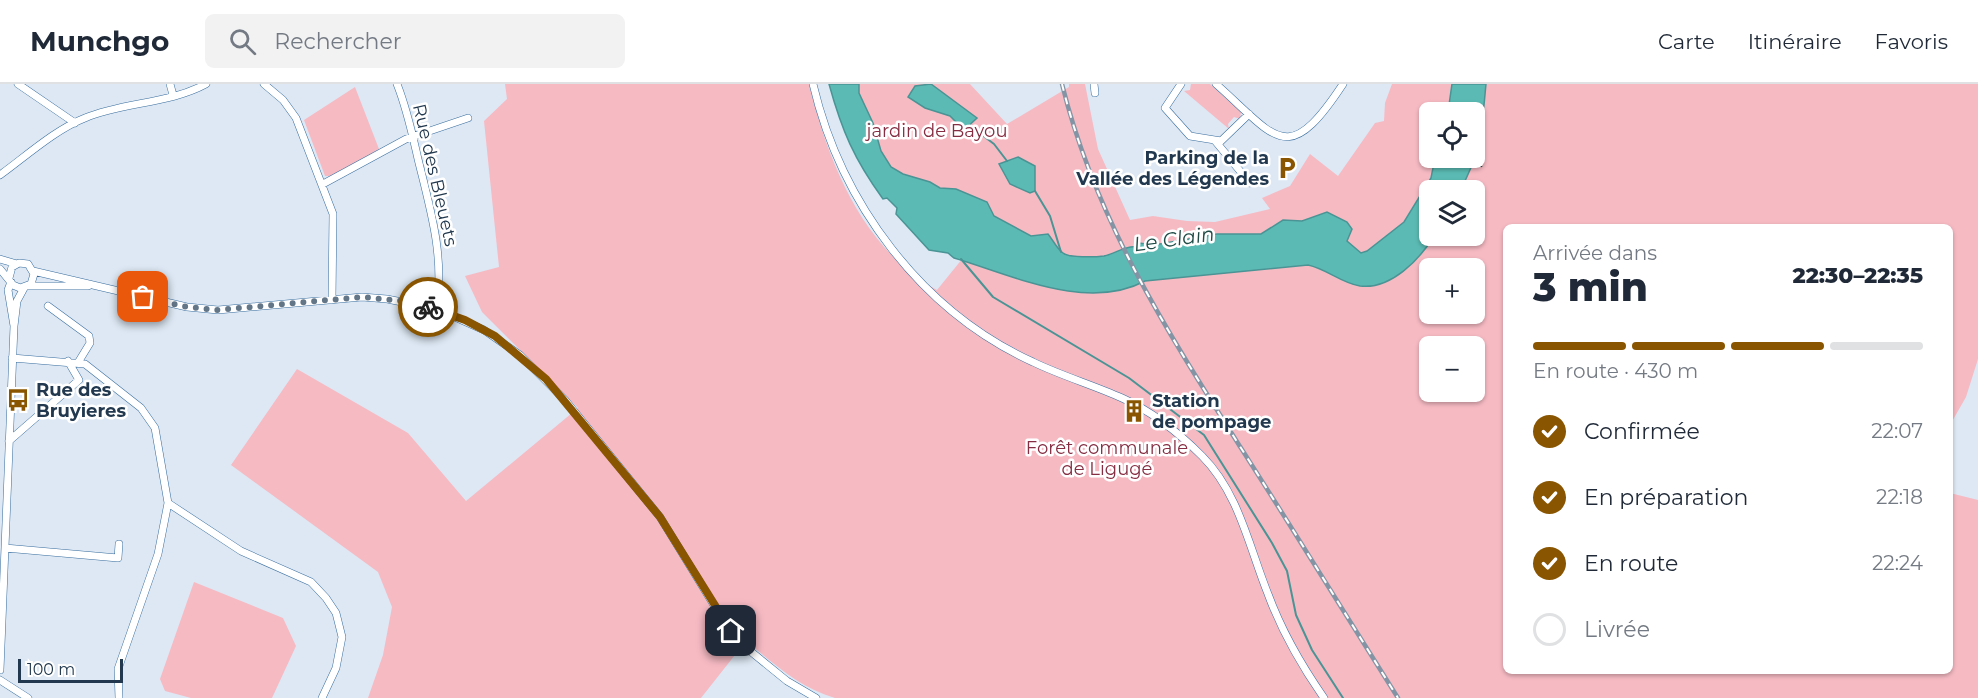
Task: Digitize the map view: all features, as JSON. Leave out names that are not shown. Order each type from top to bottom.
[{"type":"street","points":[[18,84],[75,123]]},
{"type":"street","points":[[170,84],[173,95]]},
{"type":"street","points":[[0,175],[75,123],[113,108],[173,95],[190,87],[206,84]]},
{"type":"street","points":[[264,84],[283,100],[296,118],[323,184],[334,222],[332,300]]},
{"type":"street","name":"Rue des Bleuets","points":[[397,84],[413,136],[438,239],[440,277],[437,309]]},
{"type":"street","points":[[813,84],[824,122],[845,173],[886,246],[931,294],[975,331],[1031,362],[1140,407],[1185,441],[1212,466],[1232,499],[1285,635],[1324,698]]},
{"type":"street","points":[[1094,84],[1095,93]]},
{"type":"street","points":[[1181,84],[1179,91],[1165,108],[1190,136],[1221,141],[1249,114]]},
{"type":"street","points":[[1216,84],[1271,135],[1292,136],[1312,126],[1324,113],[1342,84]]},
{"type":"street","points":[[323,184],[413,136],[468,118]]},
{"type":"street","points":[[1216,142],[1250,183]]},
{"type":"street","points":[[0,259],[17,264],[27,264],[33,271],[34,278],[17,301],[14,326],[0,670]]},
{"type":"street","points":[[14,326],[8,290],[10,270],[17,264]]},
{"type":"street","points":[[0,269],[16,287],[100,286]]},
{"type":"street","points":[[33,271],[187,307],[218,310],[362,297],[387,299],[437,309],[465,320],[495,336],[546,379],[660,517],[720,615],[744,646],[788,681],[816,698]]},
{"type":"street","points":[[48,306],[88,336],[90,344],[79,362]]},
{"type":"street","points":[[12,358],[79,362],[124,392],[155,428],[168,503],[158,554],[118,669],[119,698]]},
{"type":"street","points":[[9,441],[79,380],[68,361]]},
{"type":"street","points":[[168,503],[241,551],[311,582],[326,598],[336,613],[342,637],[336,668],[322,698]]},
{"type":"street","points":[[4,548],[118,558],[119,544]]},
{"type":"street","points":[[0,680],[28,698]]},
{"type":"green space","name":"Forêt communale de Ligugé","points":[[505,84],[809,84],[827,144],[852,201],[888,251],[911,272],[937,290],[967,253],[916,220],[864,132],[854,84],[970,84],[1007,124],[1069,87],[1069,84],[1085,84],[1098,149],[1130,220],[1153,216],[1215,222],[1270,209],[1262,198],[1290,186],[1310,154],[1338,176],[1375,123],[1384,121],[1385,103],[1392,84],[1978,84],[1978,359],[1966,397],[1953,420],[1953,224],[1503,224],[1503,674],[1953,674],[1953,494],[1978,500],[1978,698],[835,698],[822,694],[799,681],[746,641],[701,698],[368,698],[383,655],[392,607],[378,572],[231,465],[297,369],[408,433],[466,501],[578,408],[482,312],[465,276],[499,267],[484,121],[507,99]]},
{"type":"green space","points":[[1191,84],[1210,84],[1241,112],[1240,119],[1234,117],[1228,124],[1229,129],[1184,91],[1190,90]]},
{"type":"green space","points":[[355,87],[379,149],[335,176],[325,176],[304,120]]},
{"type":"green space","points":[[194,582],[283,618],[296,646],[272,698],[191,698],[165,691],[160,679]]},
{"type":"shaded area","points":[[829,84],[859,84],[859,93],[873,123],[881,151],[891,167],[940,188],[956,189],[987,202],[994,216],[1031,236],[1048,234],[1066,255],[1104,256],[1128,247],[1136,247],[1139,243],[1154,245],[1217,234],[1261,234],[1283,220],[1302,221],[1327,212],[1347,222],[1352,229],[1347,241],[1361,253],[1367,251],[1404,222],[1419,198],[1419,246],[1427,246],[1403,271],[1383,283],[1372,286],[1360,286],[1347,282],[1308,265],[1145,281],[1123,290],[1099,293],[1074,292],[1025,281],[954,258],[948,253],[929,250],[896,214],[897,208],[887,198],[883,199],[864,171],[844,130]]},
{"type":"shaded area","points":[[931,84],[977,118],[964,130],[950,116],[925,108],[908,97],[915,86]]},
{"type":"shaded area","points":[[1452,84],[1486,84],[1484,102],[1449,102]]},
{"type":"shaded area","points":[[1018,157],[1035,166],[1035,191],[1030,193],[1010,184],[999,164]]},
{"type":"shaded area","points":[[1433,168],[1470,168],[1465,180],[1430,180]]},
{"type":"waterway","points":[[969,125],[994,144],[1007,161]]},
{"type":"waterway","points":[[1035,191],[1050,216],[1061,252]]},
{"type":"waterway","points":[[961,259],[993,297],[1129,378],[1204,435],[1287,571],[1296,615],[1312,650],[1343,698]]},
{"type":"railway","points":[[1062,84],[1076,134],[1094,182],[1136,274],[1187,362],[1398,698]]},
{"type":"way so far","points":[[143,297],[187,307],[218,310],[245,310],[362,297],[402,301],[428,307]]},
{"type":"place","name":"Parking de la Vallée des Légendes","points":[[1287,168]]},
{"type":"place","name":"Rue des Bruyieres","points":[[18,400]]},
{"type":"place","name":"Station de pompage","points":[[1134,411]]},
{"type":"route","points":[[428,307],[465,320],[495,336],[546,379],[660,517],[731,631]]},
{"type":"park label","name":"jardin de Bayou","points":[[937,131]]},
{"type":"water label","name":"Le Clain","points":[[1174,239]]}]
